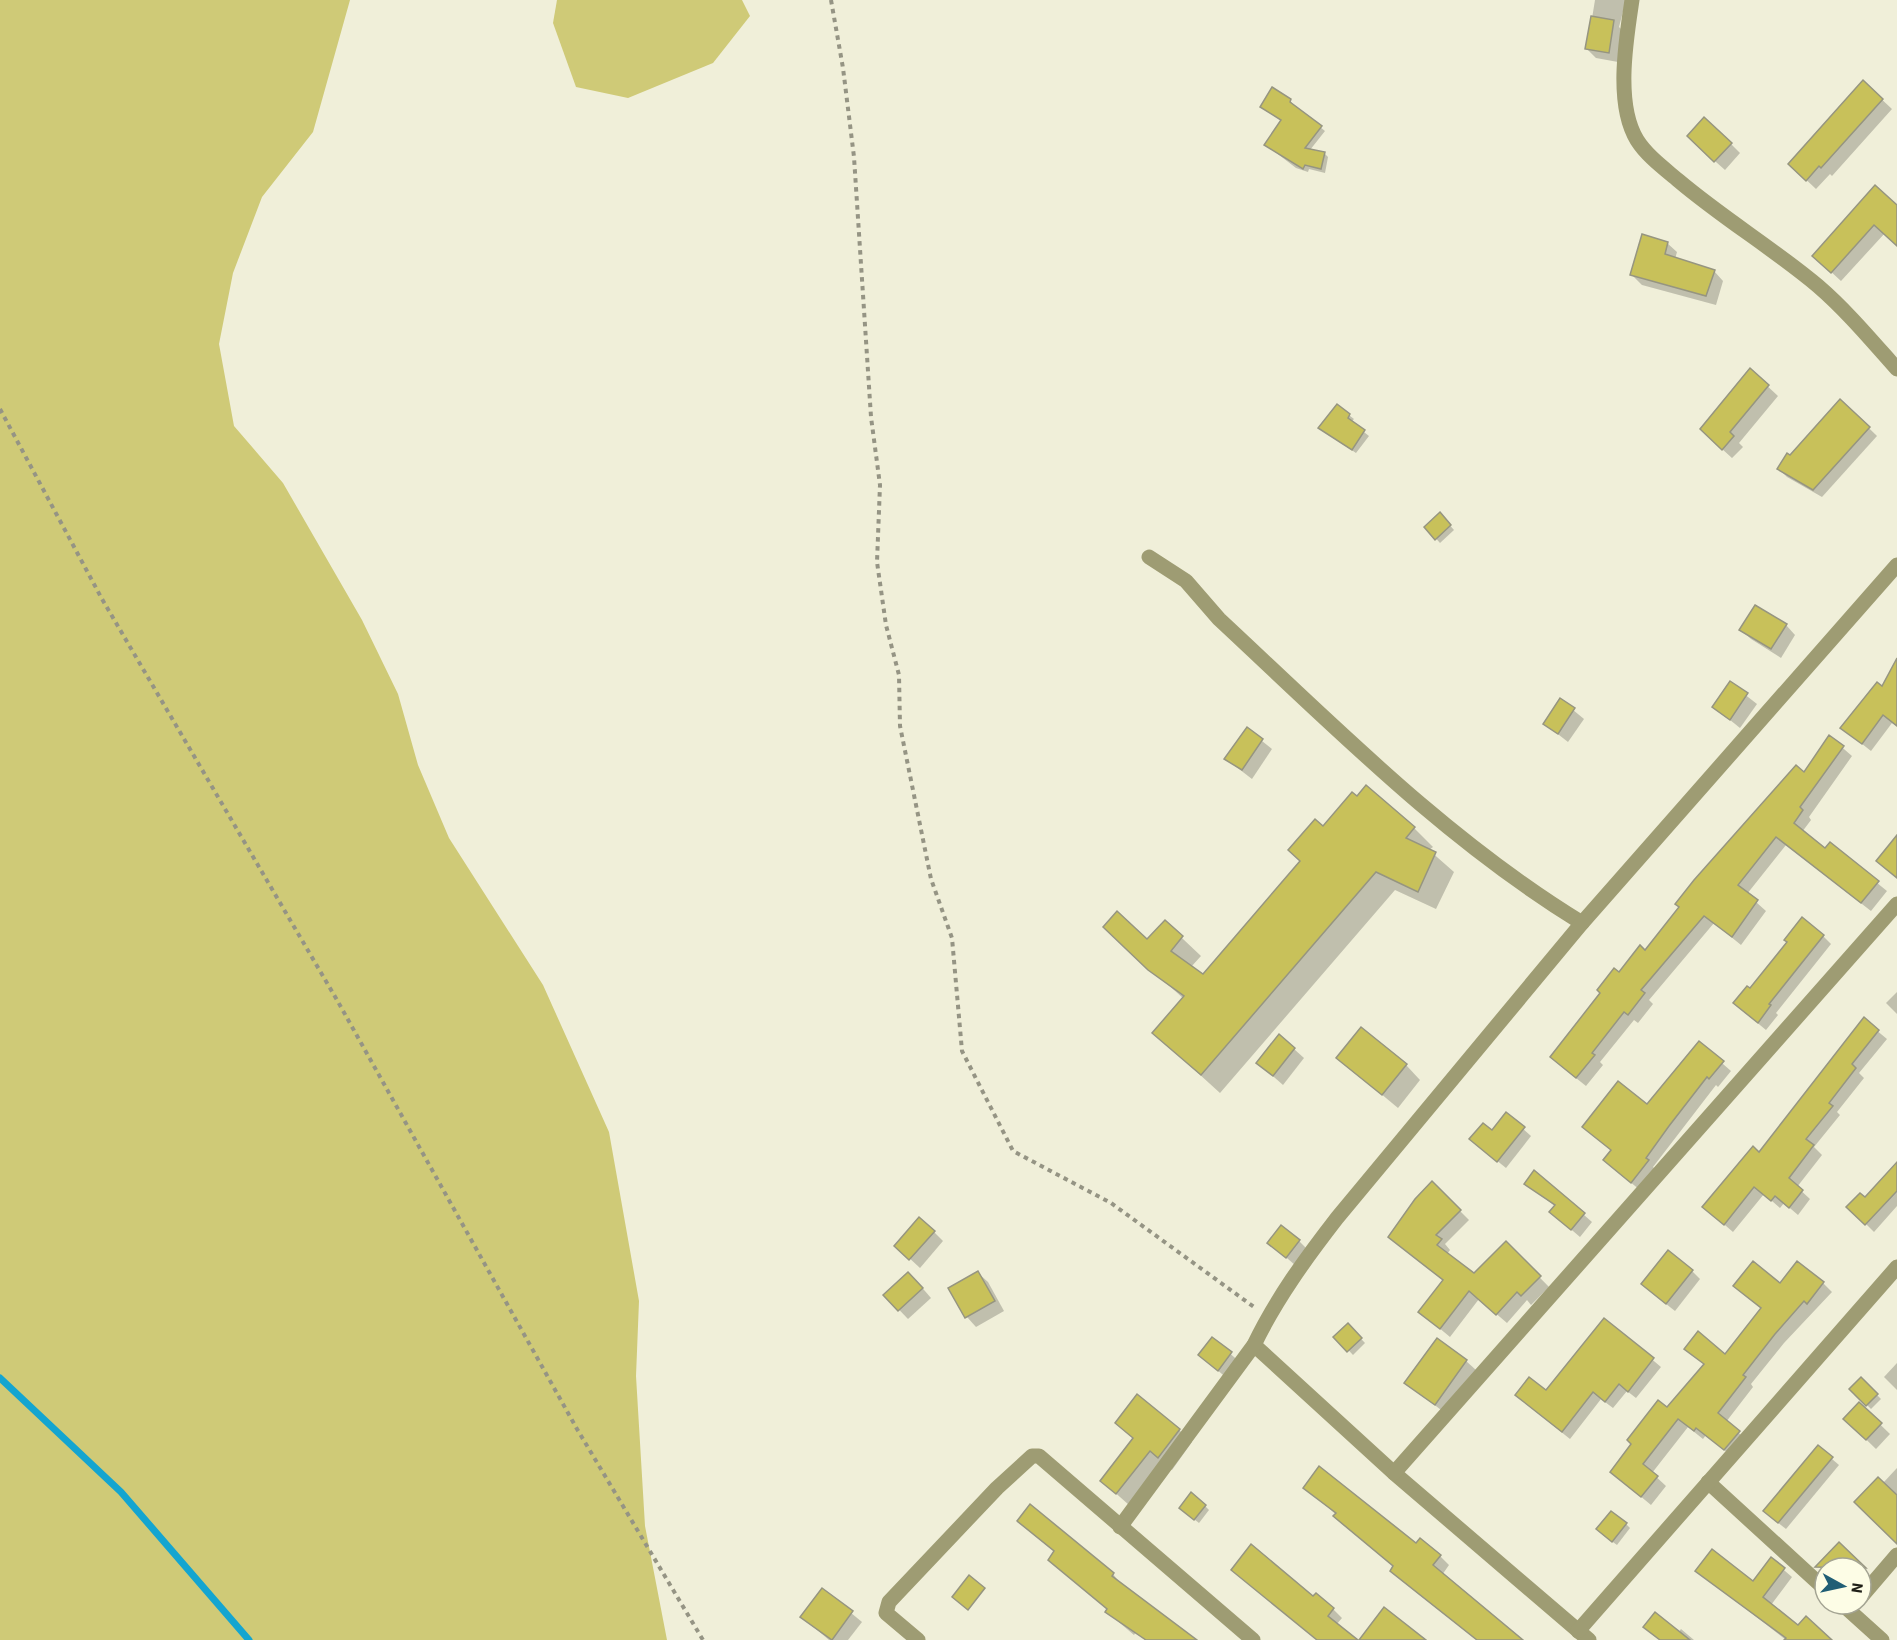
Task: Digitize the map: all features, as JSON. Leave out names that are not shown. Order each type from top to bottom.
[{"type":"street","points":[[1632,0],[1625,79],[1626,109],[1637,139],[1660,165],[1714,210],[1818,287],[1846,312],[1897,369]]},
{"type":"street","points":[[1149,557],[1186,581],[1218,619],[1455,834],[1535,895],[1582,923]]},
{"type":"street","points":[[1120,1527],[1254,1346],[1268,1317],[1308,1255],[1337,1218],[1582,923],[1897,565]]},
{"type":"street","points":[[1394,1473],[1897,904]]},
{"type":"street","points":[[1254,1346],[1394,1473],[1584,1635],[1708,1482],[1897,1267]]},
{"type":"street","points":[[918,1640],[886,1613],[889,1602],[996,1488],[1032,1456],[1044,1459],[1253,1640]]},
{"type":"street","points":[[1708,1482],[1813,1578]]},
{"type":"street","points":[[1873,1583],[1897,1555]]},
{"type":"street","points":[[1859,1616],[1882,1640]]},
{"type":"path","points":[[831,0],[843,68],[854,157],[871,417],[880,486],[877,562],[886,625],[899,675],[900,726],[931,879],[952,938],[962,1051],[1013,1151],[1111,1203],[1268,1317]]},
{"type":"path","points":[[0,409],[102,598],[337,1000],[577,1429],[703,1640]]},
{"type":"shaded area","points":[[0,0],[350,0],[313,132],[262,197],[233,273],[219,344],[234,426],[283,483],[362,620],[398,694],[418,765],[449,838],[543,985],[609,1132],[639,1301],[636,1376],[645,1526],[667,1640],[0,1640]]},
{"type":"shaded area","points":[[557,0],[742,0],[750,16],[713,63],[628,98],[576,87],[553,23]]},
{"type":"building","points":[[1591,16],[1614,20],[1609,53],[1585,49]]},
{"type":"building","points":[[1863,80],[1883,99],[1821,168],[1819,166],[1806,181],[1788,164]]},
{"type":"building","points":[[1272,87],[1291,99],[1290,102],[1322,126],[1305,148],[1325,152],[1321,169],[1305,165],[1303,169],[1264,145],[1281,120],[1260,107]]},
{"type":"building","points":[[1704,117],[1732,143],[1714,162],[1687,136]]},
{"type":"building","points":[[1875,185],[1897,205],[1897,246],[1874,225],[1831,273],[1812,256]]},
{"type":"building","points":[[1642,234],[1668,242],[1665,254],[1715,270],[1706,296],[1630,275]]},
{"type":"building","points":[[1750,368],[1769,385],[1730,432],[1734,436],[1722,450],[1700,429]]},
{"type":"building","points":[[1840,399],[1870,427],[1813,490],[1777,469],[1787,453],[1790,455]]},
{"type":"building","points":[[1337,404],[1350,414],[1348,418],[1365,430],[1352,450],[1318,428]]},
{"type":"building","points":[[1440,512],[1451,525],[1435,540],[1424,527]]},
{"type":"building","points":[[1755,605],[1787,624],[1771,649],[1739,630]]},
{"type":"building","points":[[1897,658],[1897,726],[1883,715],[1862,744],[1840,728],[1877,682],[1882,686]]},
{"type":"building","points":[[1730,681],[1748,693],[1730,720],[1712,707]]},
{"type":"building","points":[[1560,698],[1575,708],[1558,734],[1543,724]]},
{"type":"building","points":[[1247,727],[1263,739],[1242,770],[1224,759]]},
{"type":"building","points":[[1829,735],[1844,746],[1800,807],[1803,810],[1794,823],[1825,848],[1830,842],[1879,881],[1861,903],[1776,837],[1738,885],[1758,900],[1732,937],[1704,916],[1641,990],[1645,993],[1628,1015],[1624,1012],[1592,1053],[1595,1055],[1576,1078],[1550,1057],[1600,993],[1597,990],[1614,968],[1619,972],[1640,945],[1645,950],[1679,907],[1675,904],[1694,880],[1796,765],[1804,772]]},
{"type":"building","points":[[1366,785],[1415,827],[1406,838],[1436,852],[1418,892],[1376,872],[1201,1075],[1152,1033],[1184,996],[1148,970],[1103,927],[1117,911],[1147,939],[1165,920],[1183,936],[1171,951],[1203,974],[1300,861],[1288,850],[1315,819],[1323,826],[1352,792],[1357,796]]},
{"type":"building","points":[[1897,835],[1897,878],[1876,861]]},
{"type":"building","points":[[1802,917],[1824,935],[1769,1004],[1771,1005],[1758,1023],[1733,1003],[1747,986],[1750,988],[1787,942],[1784,940]]},
{"type":"building","points":[[1864,1017],[1879,1030],[1852,1064],[1856,1068],[1829,1103],[1833,1106],[1806,1139],[1814,1145],[1789,1178],[1803,1190],[1789,1208],[1775,1196],[1771,1201],[1754,1187],[1724,1225],[1702,1207],[1753,1146],[1759,1152]]},
{"type":"building","points":[[1361,1027],[1407,1064],[1382,1095],[1336,1058]]},
{"type":"building","points":[[1279,1034],[1295,1048],[1273,1076],[1256,1063]]},
{"type":"building","points":[[1699,1041],[1724,1061],[1709,1079],[1707,1077],[1669,1126],[1646,1158],[1649,1160],[1631,1183],[1603,1160],[1611,1150],[1582,1127],[1618,1081],[1647,1104]]},
{"type":"building","points":[[1506,1112],[1525,1127],[1497,1162],[1469,1139],[1483,1123],[1492,1130]]},
{"type":"building","points":[[1897,1162],[1897,1191],[1865,1225],[1846,1207],[1860,1193],[1865,1197]]},
{"type":"building","points":[[1534,1170],[1585,1213],[1571,1230],[1549,1212],[1555,1205],[1524,1184]]},
{"type":"building","points":[[1432,1181],[1461,1210],[1436,1235],[1442,1239],[1437,1245],[1474,1273],[1506,1241],[1541,1276],[1521,1296],[1517,1292],[1496,1315],[1469,1291],[1440,1329],[1418,1312],[1443,1280],[1388,1237],[1415,1199]]},
{"type":"building","points":[[919,1217],[935,1231],[909,1260],[894,1246]]},
{"type":"building","points":[[1281,1225],[1300,1240],[1286,1258],[1267,1243]]},
{"type":"building","points":[[1668,1250],[1693,1270],[1666,1304],[1641,1284]]},
{"type":"building","points":[[1753,1261],[1780,1283],[1797,1261],[1824,1282],[1807,1304],[1804,1301],[1775,1334],[1743,1375],[1746,1377],[1718,1413],[1740,1431],[1724,1450],[1696,1428],[1694,1431],[1678,1419],[1643,1464],[1658,1476],[1641,1497],[1610,1472],[1631,1444],[1627,1440],[1658,1400],[1667,1407],[1704,1364],[1684,1349],[1698,1331],[1725,1354],[1761,1308],[1733,1286]]},
{"type":"building","points":[[978,1271],[995,1301],[965,1318],[948,1288]]},
{"type":"building","points":[[908,1272],[923,1288],[898,1311],[883,1295]]},
{"type":"building","points":[[1604,1318],[1654,1358],[1628,1392],[1619,1384],[1605,1402],[1593,1392],[1562,1432],[1515,1395],[1529,1377],[1546,1390]]},
{"type":"building","points":[[1348,1323],[1362,1338],[1347,1352],[1333,1337]]},
{"type":"building","points":[[1212,1337],[1232,1352],[1218,1371],[1198,1355]]},
{"type":"building","points":[[1437,1338],[1467,1360],[1435,1405],[1404,1383]]},
{"type":"building","points":[[1861,1377],[1878,1394],[1866,1406],[1849,1389]]},
{"type":"building","points":[[1137,1394],[1180,1429],[1158,1458],[1150,1451],[1116,1494],[1100,1481],[1133,1438],[1115,1423]]},
{"type":"building","points":[[1859,1402],[1882,1423],[1866,1440],[1843,1419]]},
{"type":"building","points":[[1818,1445],[1833,1457],[1778,1523],[1763,1511]]},
{"type":"building","points":[[1319,1466],[1416,1543],[1420,1538],[1441,1555],[1433,1565],[1523,1640],[1477,1640],[1390,1571],[1393,1566],[1333,1516],[1336,1513],[1303,1488]]},
{"type":"building","points":[[1878,1477],[1897,1495],[1897,1544],[1854,1502]]},
{"type":"building","points":[[1191,1492],[1206,1505],[1194,1520],[1179,1508]]},
{"type":"building","points":[[1030,1504],[1114,1573],[1112,1576],[1197,1640],[1146,1640],[1105,1612],[1107,1609],[1048,1560],[1054,1551],[1017,1521]]},
{"type":"building","points":[[1611,1511],[1627,1523],[1612,1542],[1596,1529]]},
{"type":"building","points":[[1839,1542],[1854,1556],[1826,1556]]},
{"type":"building","points":[[1251,1544],[1313,1596],[1316,1593],[1334,1608],[1328,1616],[1358,1640],[1317,1640],[1231,1570]]},
{"type":"building","points":[[1712,1549],[1753,1581],[1771,1557],[1785,1568],[1763,1597],[1798,1625],[1806,1616],[1832,1640],[1784,1640],[1786,1638],[1695,1571]]},
{"type":"building","points":[[969,1575],[985,1588],[968,1610],[952,1597]]},
{"type":"building","points":[[822,1588],[853,1611],[832,1640],[800,1617]]},
{"type":"building","points":[[1384,1607],[1426,1640],[1359,1640]]},
{"type":"building","points":[[1655,1612],[1690,1640],[1660,1640],[1643,1627]]},
{"type":"waterway","points":[[0,1378],[121,1492],[249,1640]]}]
